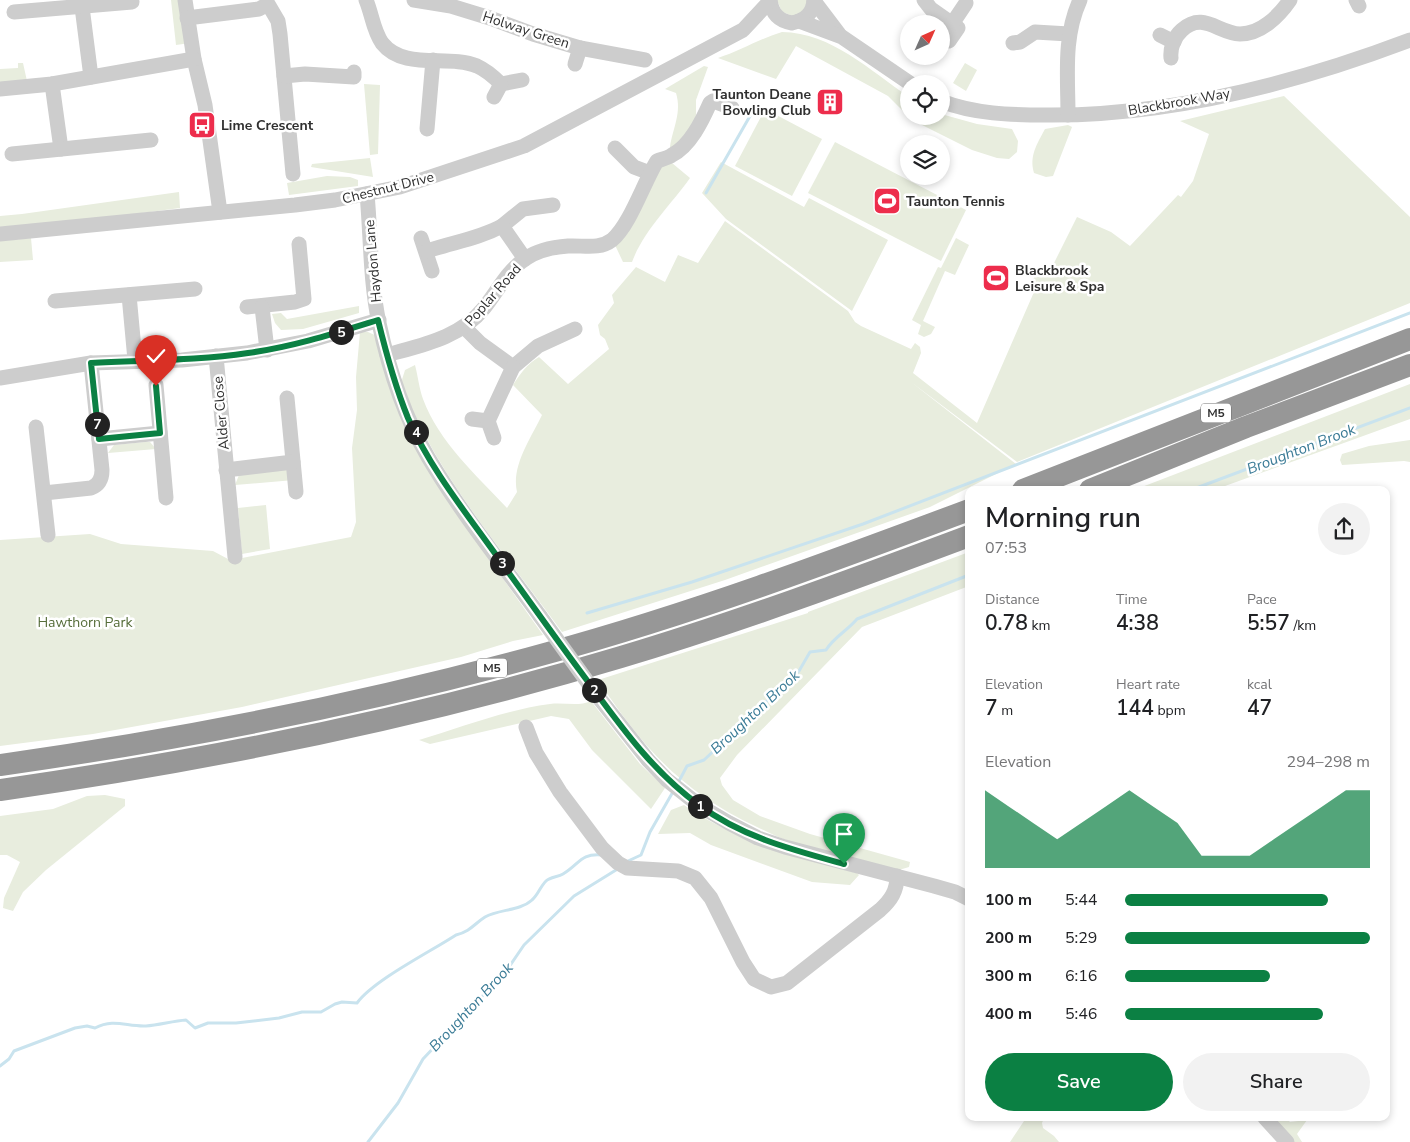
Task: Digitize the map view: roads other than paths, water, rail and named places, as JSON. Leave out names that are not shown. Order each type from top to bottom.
[{"type":"highway","name":"M5","points":[[1033,486],[1410,339]]},
{"type":"highway","name":"M5","points":[[1100,486],[1246,427],[1410,365]]},
{"type":"highway","name":"M5","points":[[0,765],[102,751],[219,729],[326,708],[444,681],[551,652],[688,610],[965,511]]},
{"type":"highway","name":"M5","points":[[0,790],[108,774],[228,753],[330,732],[448,704],[640,651],[817,592],[965,537]]},
{"type":"street","points":[[186,0],[194,59],[207,113],[220,212]]},
{"type":"street","points":[[366,0],[378,35],[384,45],[398,55],[406,58],[460,62],[476,66],[490,74],[498,91],[522,80]]},
{"type":"street","name":"Holway Green","points":[[414,0],[451,6],[580,48],[645,60]]},
{"type":"street","points":[[792,22],[810,14],[814,0]]},
{"type":"street","points":[[814,0],[842,37]]},
{"type":"street","points":[[924,0],[931,10],[958,28],[950,40]]},
{"type":"street","points":[[1068,115],[1067,71],[1069,34],[1080,0]]},
{"type":"street","points":[[1171,58],[1167,38],[1179,32],[1188,24],[1199,22],[1211,24],[1230,32],[1241,34],[1256,30],[1278,15],[1290,0]]},
{"type":"street","points":[[770,1],[772,10],[777,17],[829,31],[842,37],[900,77]]},
{"type":"street","name":"Chestnut Drive","points":[[743,30],[770,1]]},
{"type":"street","points":[[14,12],[132,2]]},
{"type":"street","points":[[187,18],[259,9],[270,2],[278,21],[294,174]]},
{"type":"street","points":[[952,24],[966,3]]},
{"type":"street","points":[[82,6],[91,77]]},
{"type":"street","name":"Chestnut Drive","points":[[0,234],[303,204],[368,194],[437,176],[524,146],[743,30],[766,23],[792,22]]},
{"type":"street","points":[[1019,45],[1035,32],[1045,31],[1069,34]]},
{"type":"street","name":"Blackbrook Way","points":[[950,104],[977,111],[1019,114],[1117,113],[1199,101],[1302,75],[1410,40]]},
{"type":"street","points":[[575,64],[580,48]]},
{"type":"street","points":[[0,89],[52,84],[194,59]]},
{"type":"street","points":[[427,129],[435,110],[433,60]]},
{"type":"street","points":[[284,76],[327,82],[354,77],[354,72]]},
{"type":"street","points":[[52,84],[62,149]]},
{"type":"street","name":"Poplar Road","points":[[387,355],[446,338],[464,328],[483,309],[502,282],[525,259],[547,249],[565,246],[592,247],[603,245],[612,240],[627,219],[657,161],[675,154],[699,128],[710,103],[713,101],[732,108]]},
{"type":"street","points":[[12,154],[151,140]]},
{"type":"street","points":[[615,148],[634,167],[650,173]]},
{"type":"street","name":"Haydon Lane","points":[[368,194],[378,320],[387,355],[409,418],[428,457],[599,698],[643,755],[668,780],[700,806],[758,838],[836,861],[955,892],[965,897]]},
{"type":"street","points":[[432,271],[424,245],[474,239],[502,226],[534,201],[553,205]]},
{"type":"street","points":[[502,226],[525,259]]},
{"type":"street","points":[[267,350],[254,307],[304,299],[299,244]]},
{"type":"street","points":[[55,301],[195,288]]},
{"type":"street","points":[[129,295],[135,360]]},
{"type":"street","points":[[0,378],[91,363],[135,360],[182,360],[267,350],[308,341],[378,320]]},
{"type":"street","points":[[464,328],[480,343],[513,367]]},
{"type":"street","points":[[494,438],[488,421],[513,367],[555,331],[575,329]]},
{"type":"street","name":"Alder Close","points":[[216,356],[226,470],[226,539],[234,557]]},
{"type":"street","points":[[44,494],[94,487],[102,478],[91,363]]},
{"type":"street","points":[[156,386],[166,498]]},
{"type":"street","points":[[287,398],[296,492]]},
{"type":"street","points":[[472,419],[488,421]]},
{"type":"street","points":[[36,427],[48,536]]},
{"type":"street","points":[[99,439],[160,433]]},
{"type":"street","name":"Alder Close","points":[[226,470],[293,462]]},
{"type":"street","points":[[526,726],[536,753],[560,792],[602,848],[618,863],[627,868],[678,871],[695,878],[711,898],[754,979],[771,987],[787,983],[880,910],[891,899],[896,888],[897,876]]},
{"type":"street","points":[[1267,1121],[1287,1142]]},
{"type":"waterway","points":[[706,193],[750,116]]},
{"type":"waterway","points":[[587,613],[692,582],[863,524],[1410,313]]},
{"type":"waterway","name":"Broughton Brook","points":[[1202,486],[1410,408]]},
{"type":"waterway","name":"Broughton Brook","points":[[678,783],[687,766],[704,760],[799,671],[810,652],[826,650],[857,619],[965,577]]},
{"type":"waterway","name":"Broughton Brook","points":[[628,861],[641,855],[650,832],[674,790]]},
{"type":"waterway","points":[[0,1066],[9,1059],[14,1051],[75,1028],[87,1026],[95,1028],[114,1023],[146,1026],[186,1020],[195,1028],[208,1023],[236,1023],[279,1018],[302,1012],[321,1012],[342,1002],[357,1003],[365,994],[389,976],[469,929],[485,917],[527,904],[534,898],[544,883],[563,874],[584,857],[602,855]]},
{"type":"waterway","name":"Broughton Brook","points":[[368,1142],[398,1103],[423,1059],[507,970],[524,945],[574,896],[616,870]]},
{"type":"place","name":"Taunton Deane Bowling Club","points":[[830,102]]},
{"type":"place","name":"Lime Crescent","points":[[202,125]]},
{"type":"place","name":"Taunton Tennis","points":[[887,201]]},
{"type":"place","name":"Blackbrook Leisure & Spa","points":[[996,278]]},
{"type":"park label","name":"Hawthorn Park","points":[[85,622]]}]
